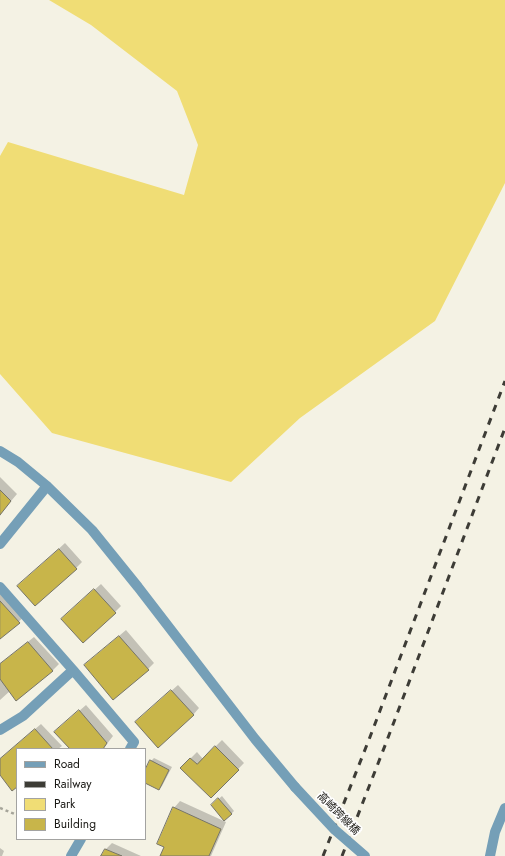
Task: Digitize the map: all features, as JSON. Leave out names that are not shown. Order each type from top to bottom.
[{"type":"street","name":"高崎跨線橋","points":[[0,452],[18,462],[46,486],[92,530],[295,788],[335,830],[365,856]]},
{"type":"street","points":[[0,544],[46,486]]},
{"type":"street","points":[[0,587],[134,742],[131,748]]},
{"type":"street","points":[[0,730],[24,716],[73,670]]},
{"type":"street","points":[[490,856],[495,832],[505,808]]},
{"type":"street","points":[[71,856],[80,840]]},
{"type":"path","points":[[0,808],[16,815]]},
{"type":"green space","points":[[49,0],[505,0],[505,183],[435,321],[300,418],[231,482],[52,433],[0,374],[0,156],[8,142],[184,195],[198,145],[177,91],[91,25]]},
{"type":"building","points":[[0,490],[11,501],[0,515]]},
{"type":"building","points":[[59,549],[77,569],[35,606],[17,586]]},
{"type":"building","points":[[94,589],[116,613],[83,643],[61,619]]},
{"type":"building","points":[[0,601],[20,623],[0,639]]},
{"type":"building","points":[[119,636],[149,670],[113,700],[84,665]]},
{"type":"building","points":[[28,642],[53,671],[16,701],[0,679],[0,664]]},
{"type":"building","points":[[171,690],[194,715],[158,748],[135,722]]},
{"type":"building","points":[[79,710],[107,743],[104,748],[69,748],[54,732]]},
{"type":"building","points":[[35,729],[52,748],[16,748],[16,788],[12,791],[0,775],[0,759]]},
{"type":"building","points":[[215,746],[239,770],[211,798],[180,768],[190,758],[197,764]]},
{"type":"building","points":[[150,760],[169,770],[159,790],[146,784],[146,768]]},
{"type":"building","points":[[218,798],[232,814],[224,821],[211,805]]},
{"type":"building","points":[[173,807],[221,829],[209,856],[160,856],[164,847],[157,844]]},
{"type":"building","points":[[105,849],[122,856],[101,856]]},
{"type":"railway","points":[[323,856],[370,737],[505,381]]},
{"type":"railway","points":[[342,856],[505,428]]}]
